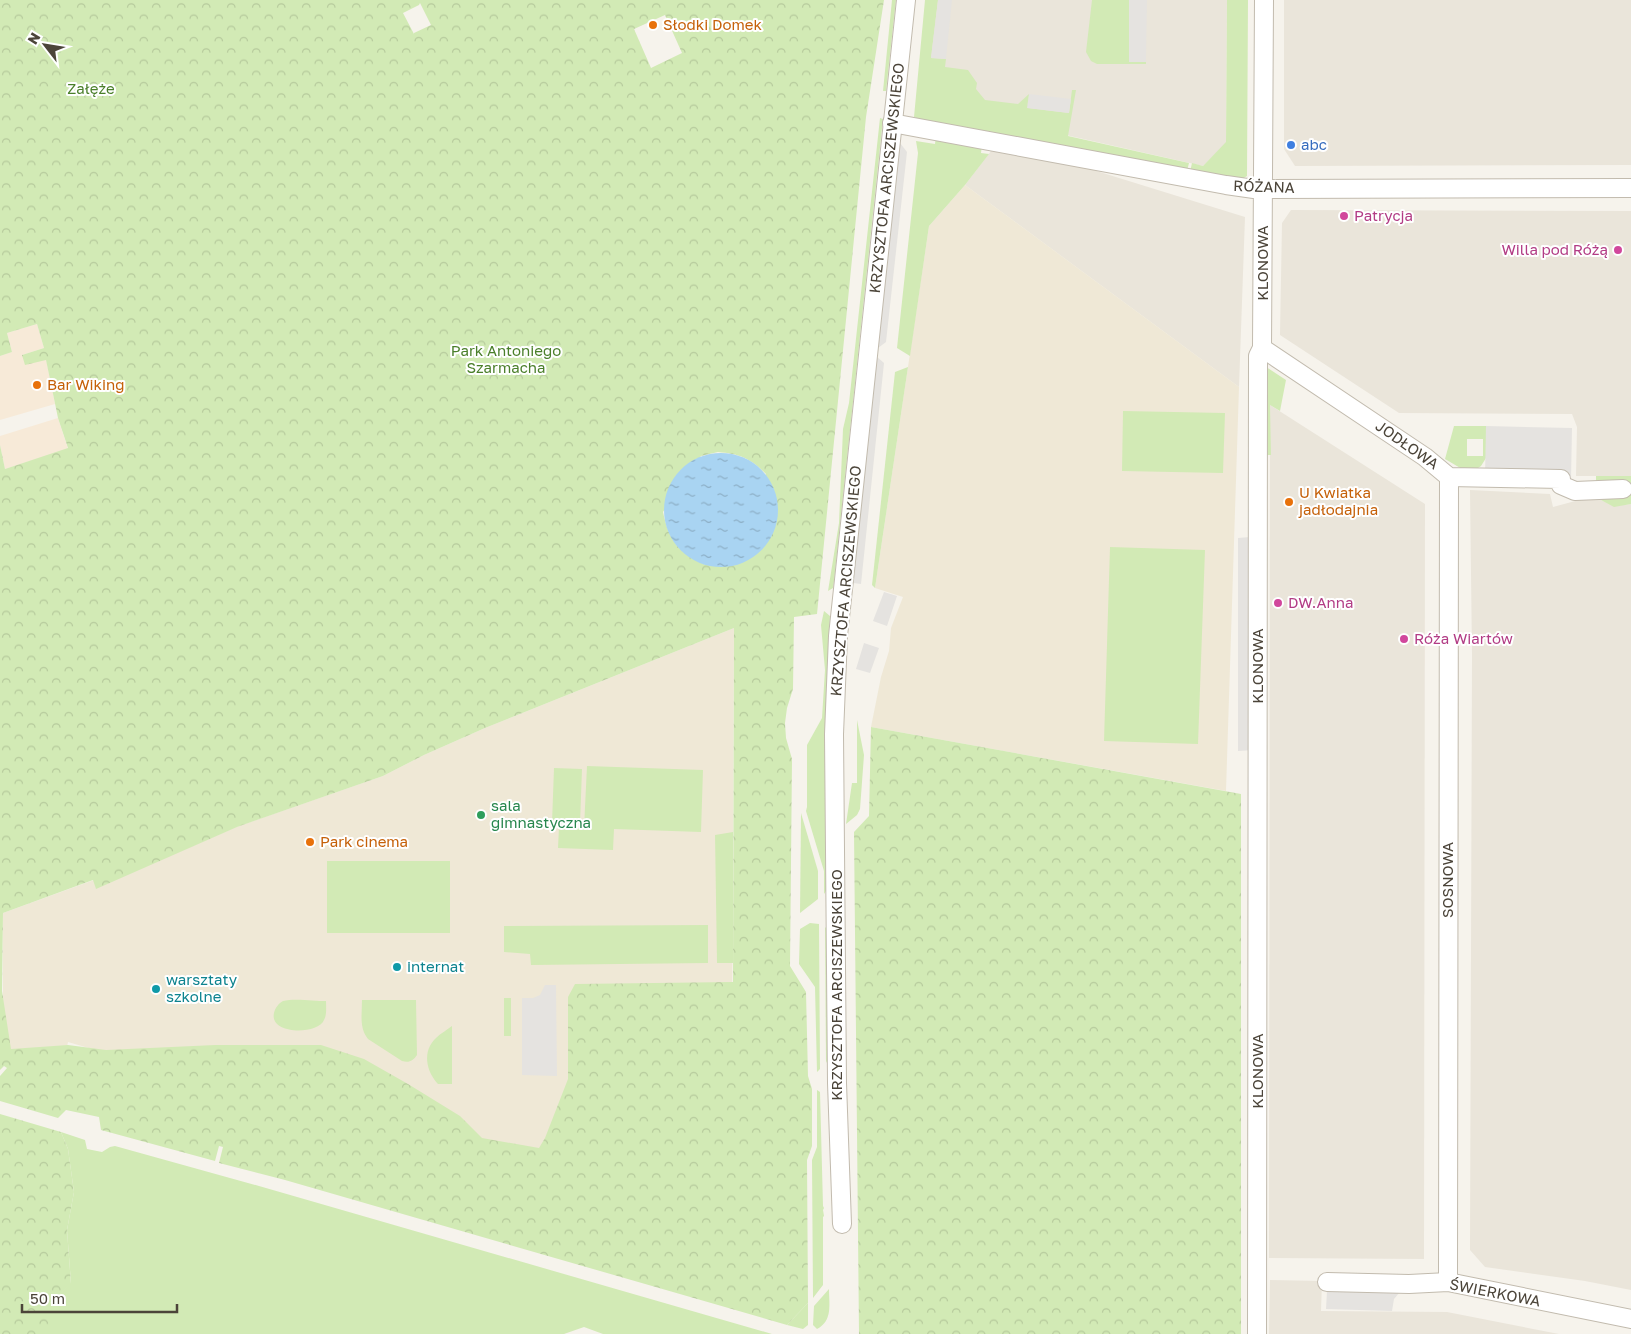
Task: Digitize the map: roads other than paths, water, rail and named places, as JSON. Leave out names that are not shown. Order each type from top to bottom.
[{"type":"street","name":"KRZYSZTOFA ARCISZEWSKIEGO","points":[[842,1224],[837,1073],[835,678],[838,636],[897,124],[906,0]]},
{"type":"street","name":"KLONOWA","points":[[1257,1334],[1258,356],[1262,348],[1264,0]]},
{"type":"street","name":"RÓŻANA","points":[[897,124],[1226,185],[1263,188],[1631,188]]},
{"type":"street","name":"JODŁOWA","points":[[1262,348],[1425,457],[1449,477],[1561,479],[1561,485],[1575,491],[1623,489]]},
{"type":"street","name":"SOSNOWA","points":[[1448,1282],[1449,477]]},
{"type":"street","name":"ŚWIERKOWA","points":[[1327,1282],[1409,1284],[1448,1282],[1631,1319]]},
{"type":"water","points":[[721,453],[743,457],[762,469],[774,488],[778,510],[774,532],[762,551],[743,563],[721,567],[699,563],[680,551],[668,532],[664,510],[668,488],[680,469],[699,457]]},
{"type":"place","name":"Słodki Domek","points":[[653,25]]},
{"type":"place","name":"abc","points":[[1291,145]]},
{"type":"place","name":"Patrycja","points":[[1344,216]]},
{"type":"place","name":"Willa pod Różą","points":[[1618,250]]},
{"type":"place","name":"Bar Wiking","points":[[37,385]]},
{"type":"place","name":"U Kwiatka jadłodajnia","points":[[1289,502]]},
{"type":"place","name":"DW.Anna","points":[[1278,603]]},
{"type":"place","name":"Róża Wiartów","points":[[1404,639]]},
{"type":"place","name":"sala gimnastyczna","points":[[481,815]]},
{"type":"place","name":"Park cinema","points":[[310,842]]},
{"type":"place","name":"internat","points":[[397,967]]},
{"type":"place","name":"warsztaty szkolne","points":[[156,989]]},
{"type":"park label","name":"Załęże","points":[[91,89]]},
{"type":"park label","name":"Park Antoniego Szarmacha","points":[[506,360]]}]
